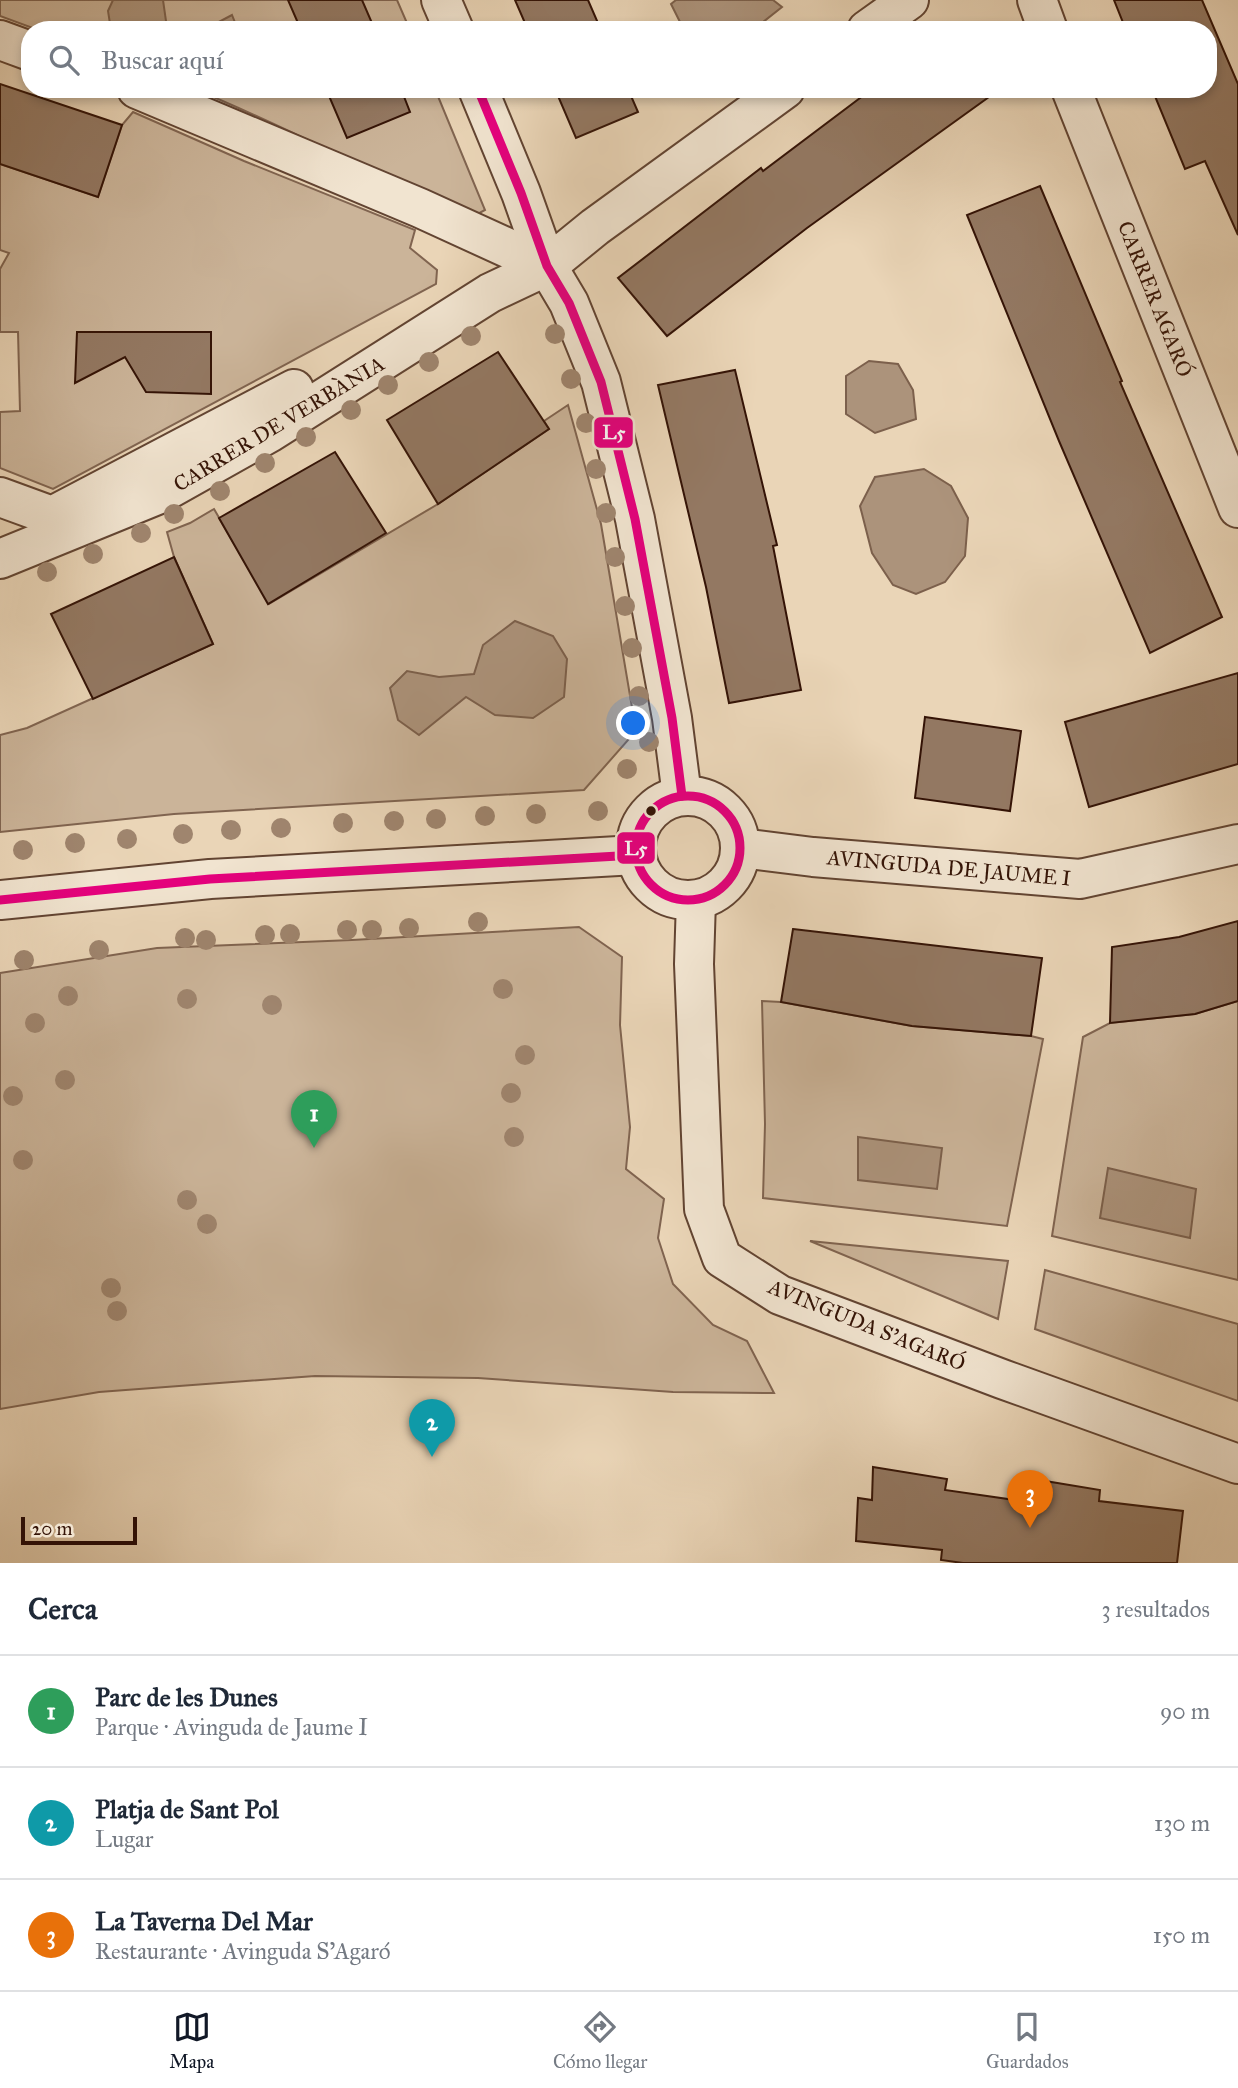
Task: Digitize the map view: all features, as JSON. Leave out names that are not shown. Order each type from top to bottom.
[{"type":"street","points":[[441,0],[450,21]]},
{"type":"street","points":[[880,21],[909,0]]},
{"type":"street","points":[[1037,0],[1045,21]]},
{"type":"street","points":[[0,40],[21,48]]},
{"type":"street","points":[[158,98],[420,208],[547,266]]},
{"type":"street","points":[[482,98],[521,193],[547,266],[569,303],[601,382],[635,519],[672,718],[682,796]]},
{"type":"street","name":"CARRER DE VERBÀNIA","points":[[0,559],[162,493],[269,433],[490,293],[547,266],[595,227],[773,98]]},
{"type":"street","name":"CARRER AGARÓ","points":[[1075,98],[1238,508]]},
{"type":"street","name":"CARRER DE VERBÀNIA","points":[[0,497],[52,516],[462,298],[547,266]]},
{"type":"street","points":[[682,796],[705,798],[724,808],[737,827],[741,848],[739,863],[723,888],[696,900],[669,897],[656,890],[639,868],[636,855],[638,834],[647,816],[662,802],[682,796]]},
{"type":"street","name":"AVINGUDA DE JAUME I","points":[[741,848],[813,857],[1080,879],[1238,844]]},
{"type":"street","points":[[0,900],[210,879],[636,855]]},
{"type":"street","name":"AVINGUDA S'AGARÓ","points":[[696,900],[694,964],[705,1209],[722,1258],[780,1295],[1238,1464]]},
{"type":"shaded area","points":[[0,0],[397,0],[406,21],[21,21],[21,24],[0,16]]},
{"type":"shaded area","points":[[113,0],[163,0],[166,21],[110,21],[108,11]]},
{"type":"shaded area","points":[[676,0],[773,0],[782,7],[764,21],[680,21],[671,4]]},
{"type":"shaded area","points":[[232,15],[234,21],[221,21]]},
{"type":"shaded area","points":[[214,98],[439,98],[485,210],[474,216]]},
{"type":"shaded area","points":[[133,112],[244,161],[415,230],[410,248],[437,270],[436,284],[53,489],[0,468],[0,412],[20,411],[18,332],[0,332],[0,269],[9,253],[0,250],[0,164],[98,197],[122,125]]},
{"type":"shaded area","points":[[869,361],[898,364],[913,390],[916,419],[875,433],[846,414],[846,376]]},
{"type":"shaded area","points":[[568,405],[601,524],[636,731],[584,790],[174,814],[0,832],[0,735],[27,728],[213,644],[174,557],[167,532],[214,509],[269,604],[438,504],[549,429],[544,421]]},
{"type":"shaded area","points":[[924,469],[951,486],[968,518],[965,556],[945,582],[916,594],[893,585],[872,553],[860,506],[875,477]]},
{"type":"shaded area","points":[[515,621],[553,636],[567,659],[564,697],[533,718],[495,715],[466,697],[419,735],[398,720],[390,688],[407,671],[439,677],[474,674],[483,645]]},
{"type":"shaded area","points":[[579,927],[622,957],[620,1025],[630,1127],[626,1169],[664,1199],[658,1238],[673,1284],[713,1325],[747,1341],[774,1393],[673,1392],[478,1378],[315,1376],[99,1392],[0,1409],[0,973],[157,948]]},
{"type":"shaded area","points":[[762,1001],[781,1002],[912,1026],[1043,1039],[1007,1226],[763,1198],[765,1124]]},
{"type":"shaded area","points":[[1238,1001],[1238,1280],[1052,1236],[1083,1037],[1110,1023],[1195,1014]]},
{"type":"shaded area","points":[[858,1137],[942,1148],[937,1189],[858,1180]]},
{"type":"shaded area","points":[[1108,1168],[1196,1189],[1190,1238],[1100,1218]]},
{"type":"shaded area","points":[[810,1241],[1008,1261],[998,1319]]},
{"type":"shaded area","points":[[1045,1270],[1238,1324],[1238,1401],[1035,1329]]},
{"type":"building","points":[[288,0],[362,0],[371,21],[297,21]]},
{"type":"building","points":[[515,0],[588,0],[597,21],[524,21]]},
{"type":"building","points":[[1114,0],[1202,0],[1211,21],[1122,21]]},
{"type":"building","points":[[1217,35],[1238,84],[1238,235],[1205,161],[1185,169],[1156,98],[1217,98]]},
{"type":"building","points":[[0,84],[21,91],[21,98],[42,98],[122,125],[98,197],[0,164]]},
{"type":"building","points":[[330,98],[405,98],[410,112],[347,138]]},
{"type":"building","points":[[559,98],[632,98],[638,112],[576,138]]},
{"type":"building","points":[[860,98],[988,98],[807,228],[667,336],[618,278],[761,168],[763,171]]},
{"type":"building","points":[[1040,186],[1122,381],[1120,382],[1222,617],[1150,653],[1059,441],[967,215]]},
{"type":"building","points":[[77,332],[211,332],[211,394],[146,392],[125,357],[75,383]]},
{"type":"building","points":[[498,352],[549,429],[438,504],[387,420]]},
{"type":"building","points":[[735,370],[777,545],[773,546],[801,690],[729,703],[706,587],[658,385]]},
{"type":"building","points":[[335,452],[386,533],[268,604],[219,518]]},
{"type":"building","points":[[174,557],[213,644],[93,699],[51,614]]},
{"type":"building","points":[[1238,673],[1238,764],[1089,807],[1065,722]]},
{"type":"building","points":[[925,717],[1021,731],[1010,811],[915,798]]},
{"type":"building","points":[[1238,921],[1238,1001],[1195,1014],[1110,1023],[1112,947],[1179,937]]},
{"type":"building","points":[[793,929],[1042,958],[1031,1036],[912,1026],[781,1002]]},
{"type":"building","points":[[873,1467],[947,1479],[945,1490],[1015,1500],[1015,1488],[1032,1490],[1033,1479],[1100,1490],[1099,1501],[1183,1511],[1177,1563],[963,1563],[941,1560],[942,1550],[856,1541],[858,1498],[872,1500]]},
{"type":"transit line","name":"L5","points":[[482,98],[521,193],[547,266],[569,303],[601,382],[635,519],[672,718],[682,796]]},
{"type":"transit line","name":"L5","points":[[688,796],[708,800],[725,811],[736,828],[740,848],[736,868],[725,885],[708,896],[688,900],[668,896],[651,885],[640,868],[636,848],[640,828],[651,811],[668,800],[688,796]]},
{"type":"transit line","name":"L5","points":[[0,900],[210,879],[636,855]]},
{"type":"place","name":"Parc de les Dunes","points":[[314,1148]]},
{"type":"place","name":"Platja de Sant Pol","points":[[432,1457]]},
{"type":"place","name":"La Taverna Del Mar","points":[[1030,1528]]}]
